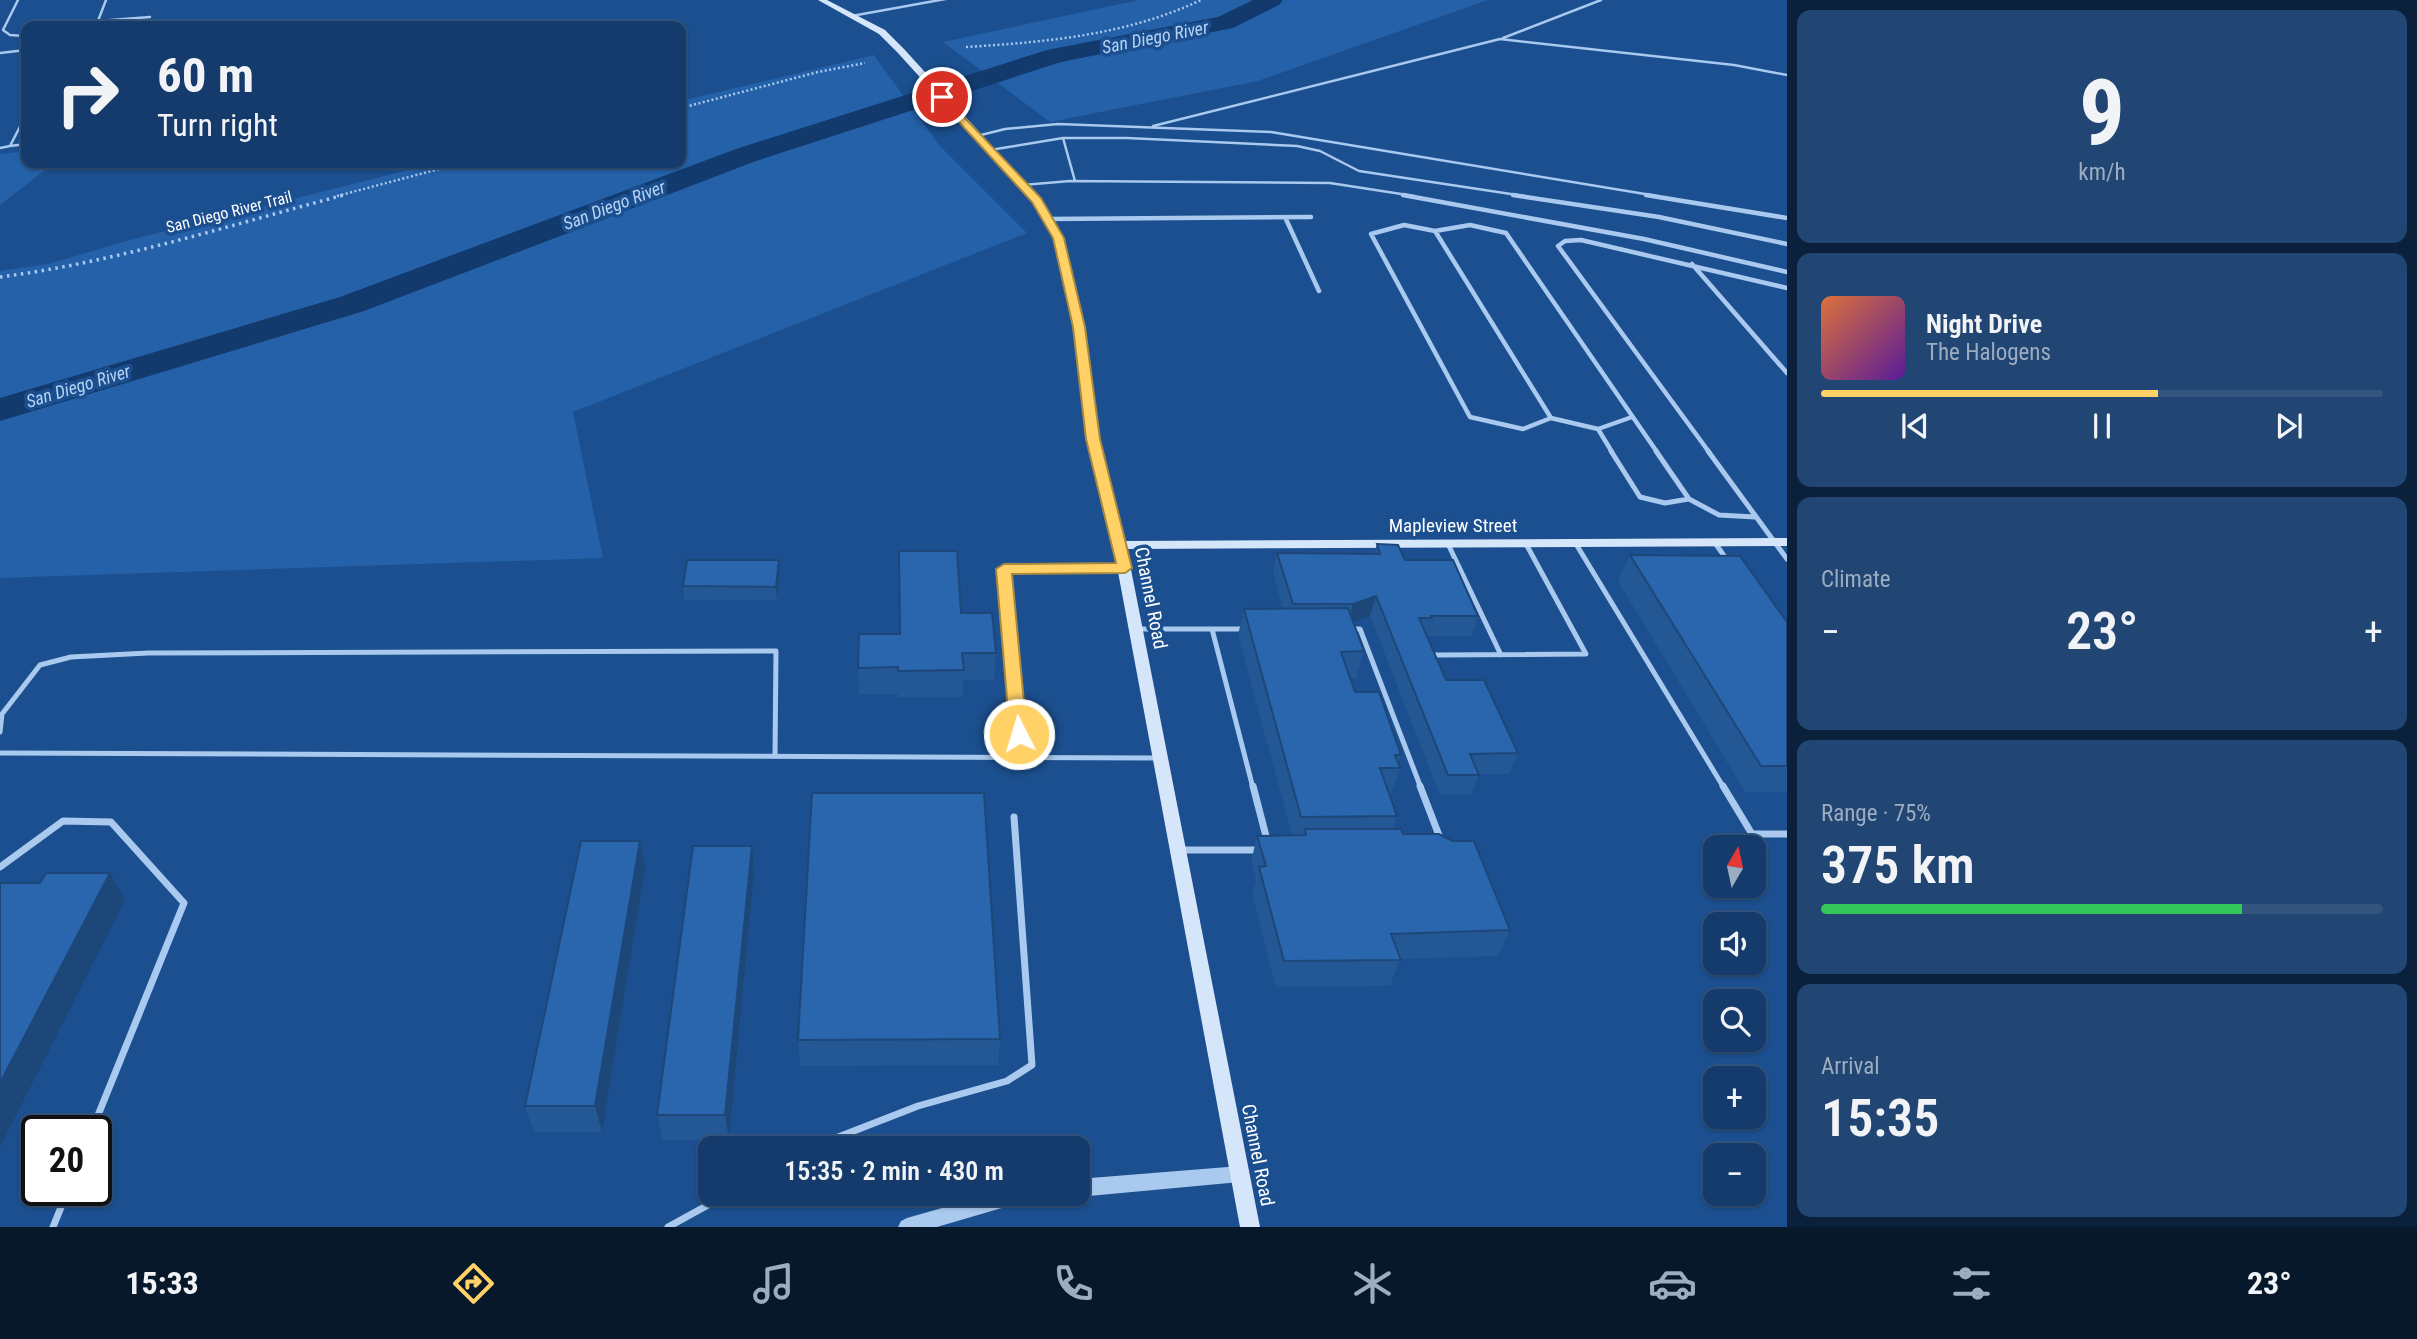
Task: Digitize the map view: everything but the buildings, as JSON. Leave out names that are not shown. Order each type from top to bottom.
[{"type":"main road","name":"Channel Road","points":[[822,0],[882,32],[1037,201],[1059,238],[1079,327],[1093,439],[1125,568],[1250,1227]]},
{"type":"main road","name":"Mapleview Street","points":[[1120,545],[1780,542]]},
{"type":"street","points":[[853,15],[944,0]]},
{"type":"street","points":[[1090,1187],[1240,1174]]},
{"type":"street","points":[[907,1227],[978,1206]]},
{"type":"lane","points":[[18,0],[3,30],[10,35],[21,36]]},
{"type":"lane","points":[[106,0],[98,21],[150,18]]},
{"type":"lane","points":[[1147,127],[1500,39],[1601,0]]},
{"type":"lane","points":[[1500,39],[1734,65],[1787,75]]},
{"type":"lane","points":[[0,53],[21,51]]},
{"type":"lane","points":[[977,136],[1041,124],[1287,134],[1787,218]]},
{"type":"lane","points":[[10,146],[21,125]]},
{"type":"lane","points":[[1063,138],[1075,181]]},
{"type":"lane","points":[[990,150],[1063,138],[1128,138],[1297,146],[1320,151],[1359,172],[1658,217],[1787,244]]},
{"type":"lane","points":[[0,148],[21,145]]},
{"type":"lane","points":[[1023,185],[1075,181],[1330,183],[1488,208],[1644,239],[1787,272]]},
{"type":"lane","points":[[1285,217],[1319,291]]},
{"type":"lane","points":[[1047,219],[1311,217]]},
{"type":"lane","points":[[1632,417],[1598,429],[1551,418],[1522,429],[1470,417],[1371,234],[1404,225],[1435,231],[1450,226],[1469,225],[1494,227],[1506,233],[1689,499],[1719,515],[1755,517]]},
{"type":"lane","points":[[1435,231],[1551,418]]},
{"type":"lane","points":[[1787,288],[1581,240],[1565,241],[1558,246],[1755,517],[1780,542],[1787,559]]},
{"type":"lane","points":[[1692,264],[1787,373]]},
{"type":"lane","points":[[1598,429],[1640,497],[1665,503],[1689,499]]},
{"type":"lane","points":[[1715,543],[1729,564]]},
{"type":"lane","points":[[1448,544],[1501,654]]},
{"type":"lane","points":[[1434,655],[1586,654],[1526,544]]},
{"type":"lane","points":[[1576,544],[1752,834],[1787,834]]},
{"type":"lane","points":[[1021,758],[1004,569],[1125,568]]},
{"type":"lane","points":[[1136,629],[1252,629]]},
{"type":"lane","points":[[1178,850],[1270,850],[1212,629]]},
{"type":"lane","points":[[1347,629],[1360,629],[1444,849]]},
{"type":"lane","points":[[0,732],[2,714],[40,665],[71,657],[148,653],[776,651],[775,756]]},
{"type":"lane","points":[[0,753],[1161,758]]},
{"type":"lane","points":[[841,1136],[918,1106],[1007,1081],[1032,1065],[1014,817]]},
{"type":"lane","points":[[0,867],[63,821],[111,822],[184,903],[98,1115]]},
{"type":"lane","points":[[53,1227],[62,1206]]},
{"type":"lane","points":[[668,1227],[706,1206]]},
{"type":"path","points":[[966,47],[1032,43],[1121,27],[1181,11],[1201,0]]},
{"type":"path","points":[[686,107],[726,99],[824,69],[865,64]]},
{"type":"path","name":"San Diego River Trail","points":[[0,277],[54,270],[98,260],[443,168]]},
{"type":"shaded area","points":[[1139,0],[1488,0],[1258,81],[1050,122],[943,42]]},
{"type":"shaded area","points":[[874,55],[939,145],[1027,233],[573,412],[603,558],[0,578],[0,271],[48,264],[137,238],[416,168],[686,168],[686,100]]},
{"type":"shaded area","points":[[21,152],[21,168],[48,168],[0,205],[0,154]]},
{"type":"waterway","name":"San Diego River","points":[[0,410],[352,304],[746,155],[1056,55],[1225,23],[1271,0]]},
{"type":"route","points":[[942,97],[1037,201],[1059,238],[1079,327],[1093,439],[1125,568],[1004,569],[1019,734]]}]
